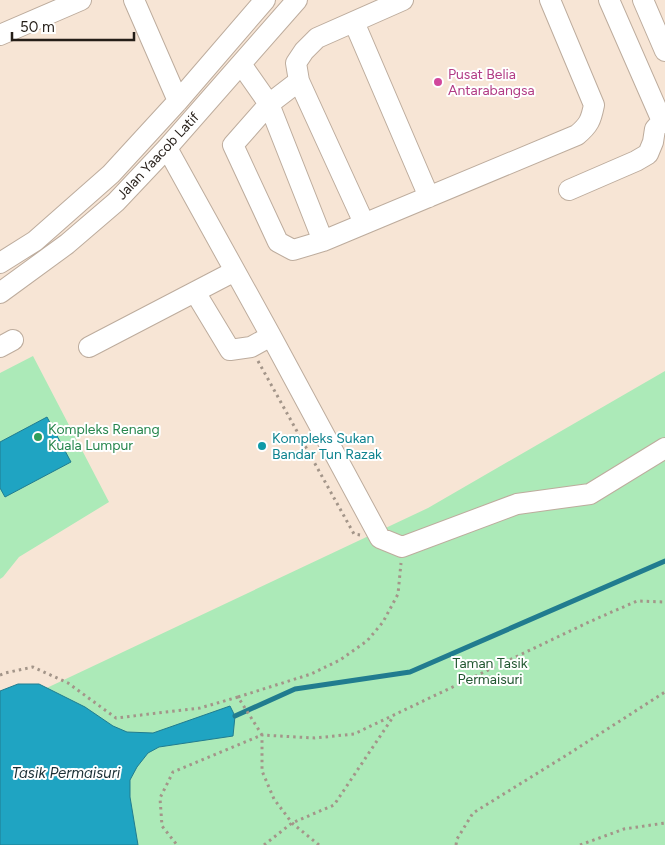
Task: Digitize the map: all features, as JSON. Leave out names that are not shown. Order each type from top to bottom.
[{"type":"street","points":[[0,35],[81,0]]},
{"type":"street","points":[[134,0],[178,101]]},
{"type":"street","name":"Jalan Yaacob Latif","points":[[0,263],[35,241],[111,174],[178,101],[265,0]]},
{"type":"street","name":"Jalan Yaacob Latif","points":[[0,292],[67,244],[116,202],[167,148],[297,0]]},
{"type":"street","points":[[364,223],[299,81],[296,63],[304,51],[317,38],[403,0]]},
{"type":"street","points":[[299,81],[269,104],[233,145],[278,242],[293,250],[323,241],[577,135],[587,126],[592,117],[594,105],[550,0]]},
{"type":"street","points":[[569,190],[648,154],[653,142],[655,129],[663,121],[609,0]]},
{"type":"street","points":[[643,0],[665,50]]},
{"type":"street","points":[[354,22],[429,197]]},
{"type":"street","points":[[241,64],[269,104],[323,241]]},
{"type":"street","points":[[167,148],[380,538],[402,547],[517,504],[590,494],[665,448]]},
{"type":"street","points":[[89,347],[235,271]]},
{"type":"street","points":[[195,292],[230,350],[251,347],[271,336]]},
{"type":"path","points":[[251,347],[354,534],[380,538]]},
{"type":"path","points":[[0,676],[5,673],[33,667],[68,683],[116,718],[200,708],[311,674],[340,660],[367,641],[383,622],[398,594],[402,547]]},
{"type":"path","points":[[177,845],[162,826],[160,798],[174,772],[262,735],[315,738],[354,734],[637,601],[665,602]]},
{"type":"path","points":[[456,845],[457,839],[473,813],[665,692]]},
{"type":"path","points":[[238,697],[262,735],[262,771],[274,799],[292,823],[319,845]]},
{"type":"path","points":[[264,845],[292,823],[334,805],[394,715]]},
{"type":"path","points":[[580,845],[624,829],[665,823]]},
{"type":"green space","name":"Kompleks Renang Kuala Lumpur","points":[[33,356],[109,502],[19,557],[0,579],[0,373]]},
{"type":"green space","name":"Taman Tasik Permaisuri","points":[[665,371],[665,845],[0,845],[0,710],[428,508]]},
{"type":"water","points":[[47,417],[71,462],[5,497],[0,488],[0,442]]},
{"type":"water","name":"Tasik Permaisuri","points":[[18,684],[39,684],[85,707],[113,726],[127,732],[153,733],[230,706],[235,716],[233,736],[159,747],[148,753],[130,780],[130,797],[138,845],[0,845],[0,691]]},
{"type":"waterway","points":[[235,716],[295,689],[410,672],[665,561]]},
{"type":"place","name":"Pusat Belia Antarabangsa","points":[[438,82]]},
{"type":"place","name":"Kompleks Renang Kuala Lumpur","points":[[38,437]]},
{"type":"place","name":"Kompleks Sukan Bandar Tun Razak","points":[[262,446]]}]
